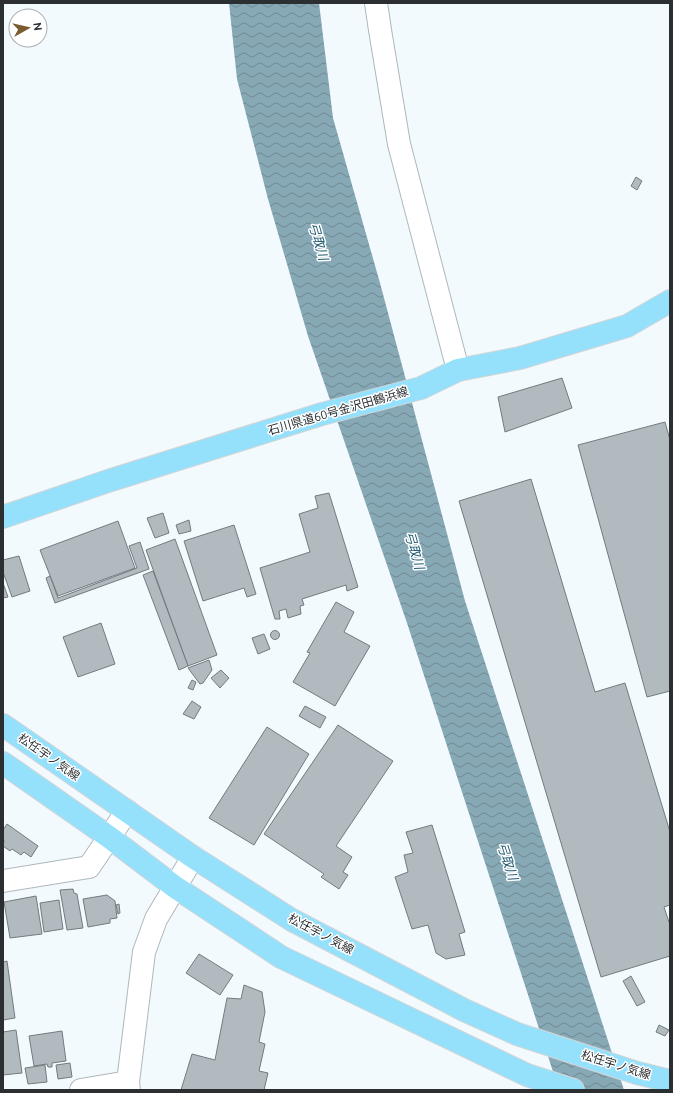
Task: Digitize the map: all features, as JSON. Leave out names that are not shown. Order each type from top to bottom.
[{"type":"main road","name":"石川県道60号金沢田鶴浜線","points":[[3,517],[108,481],[322,414],[421,388],[458,370],[520,358],[626,326],[670,301]]},
{"type":"main road","name":"松任宇ノ気線","points":[[3,725],[193,857],[292,920],[464,1010],[517,1034],[637,1073],[670,1081]]},
{"type":"main road","points":[[3,763],[109,837],[175,887],[281,957],[527,1075],[573,1090]]},
{"type":"street","points":[[376,3],[399,144],[458,370]]},
{"type":"street","points":[[3,881],[89,867],[127,811]]},
{"type":"street","points":[[81,1090],[129,1086],[144,952],[156,919],[193,857]]},
{"type":"water","name":"弓取川","points":[[229,3],[319,3],[333,118],[380,283],[465,601],[624,1090],[559,1090],[407,623],[308,336],[268,199],[237,79]]},
{"type":"building","points":[[636,177],[642,181],[637,190],[631,186]]},
{"type":"building","points":[[562,378],[572,408],[505,432],[498,397]]},
{"type":"building","points":[[665,422],[670,440],[670,691],[647,697],[578,445]]},
{"type":"building","points":[[531,479],[595,692],[625,683],[670,832],[670,905],[664,907],[670,925],[670,956],[601,977],[459,501]]},
{"type":"building","points":[[329,493],[358,587],[347,591],[346,585],[302,599],[304,605],[300,606],[301,614],[288,618],[286,609],[279,611],[280,619],[275,619],[260,568],[310,552],[299,514],[318,508],[315,496]]},
{"type":"building","points":[[163,513],[169,533],[155,538],[147,518]]},
{"type":"building","points":[[189,520],[191,531],[179,534],[176,525]]},
{"type":"building","points":[[118,521],[135,568],[58,596],[40,550]]},
{"type":"building","points":[[234,525],[256,594],[247,597],[244,588],[203,601],[184,541]]},
{"type":"building","points":[[175,539],[217,655],[188,666],[146,550]]},
{"type":"building","points":[[140,542],[149,569],[55,603],[46,578],[50,576],[58,598],[137,568],[129,546]]},
{"type":"building","points":[[19,556],[30,591],[12,597],[3,572],[3,560]]},
{"type":"building","points":[[153,571],[188,666],[179,670],[143,575]]},
{"type":"building","points":[[3,583],[8,597],[3,598]]},
{"type":"building","points":[[336,602],[354,612],[344,632],[370,646],[335,706],[293,682],[310,653],[307,652]]},
{"type":"building","points":[[101,623],[115,664],[78,677],[63,637]]},
{"type":"building","points":[[275,630],[280,635],[275,640],[270,635]]},
{"type":"building","points":[[264,634],[270,649],[258,654],[252,638]]},
{"type":"building","points":[[209,660],[212,670],[203,683],[200,684],[188,668]]},
{"type":"building","points":[[221,670],[229,678],[220,688],[211,678]]},
{"type":"building","points":[[192,680],[196,682],[193,690],[188,688]]},
{"type":"building","points":[[192,701],[201,707],[194,719],[183,714]]},
{"type":"building","points":[[305,706],[326,717],[320,728],[299,716]]},
{"type":"building","points":[[338,725],[393,761],[336,846],[352,857],[343,872],[348,875],[339,889],[321,877],[324,874],[264,834]]},
{"type":"building","points":[[267,727],[309,754],[254,845],[209,818]]},
{"type":"building","points":[[7,824],[38,846],[31,857],[24,852],[21,855],[12,849],[10,851],[3,846],[3,830]]},
{"type":"building","points":[[432,825],[465,932],[459,934],[465,955],[446,959],[436,953],[428,925],[412,929],[395,877],[408,872],[404,855],[413,853],[406,832]]},
{"type":"building","points":[[73,889],[74,893],[77,894],[83,928],[67,930],[60,890]]},
{"type":"building","points":[[107,895],[115,901],[117,918],[110,919],[110,923],[88,927],[83,899]]},
{"type":"building","points":[[36,896],[42,934],[10,938],[4,902]]},
{"type":"building","points":[[59,900],[63,929],[44,932],[40,903]]},
{"type":"building","points":[[119,904],[120,913],[118,914],[116,905]]},
{"type":"building","points":[[199,954],[233,975],[220,995],[186,973]]},
{"type":"building","points":[[7,961],[15,1018],[3,1020],[3,962]]},
{"type":"building","points":[[631,976],[645,1002],[637,1006],[623,981]]},
{"type":"building","points":[[244,985],[262,992],[265,1012],[259,1042],[265,1044],[259,1071],[268,1073],[264,1090],[181,1090],[192,1054],[215,1060],[227,998],[241,999]]},
{"type":"building","points":[[659,1025],[669,1030],[665,1036],[656,1032]]},
{"type":"building","points":[[16,1030],[22,1073],[3,1075],[3,1032]]},
{"type":"building","points":[[62,1031],[66,1061],[52,1063],[52,1067],[48,1067],[47,1064],[34,1066],[29,1036]]},
{"type":"building","points":[[70,1063],[72,1077],[58,1079],[56,1065]]},
{"type":"building","points":[[45,1065],[47,1082],[28,1084],[25,1068]]}]
